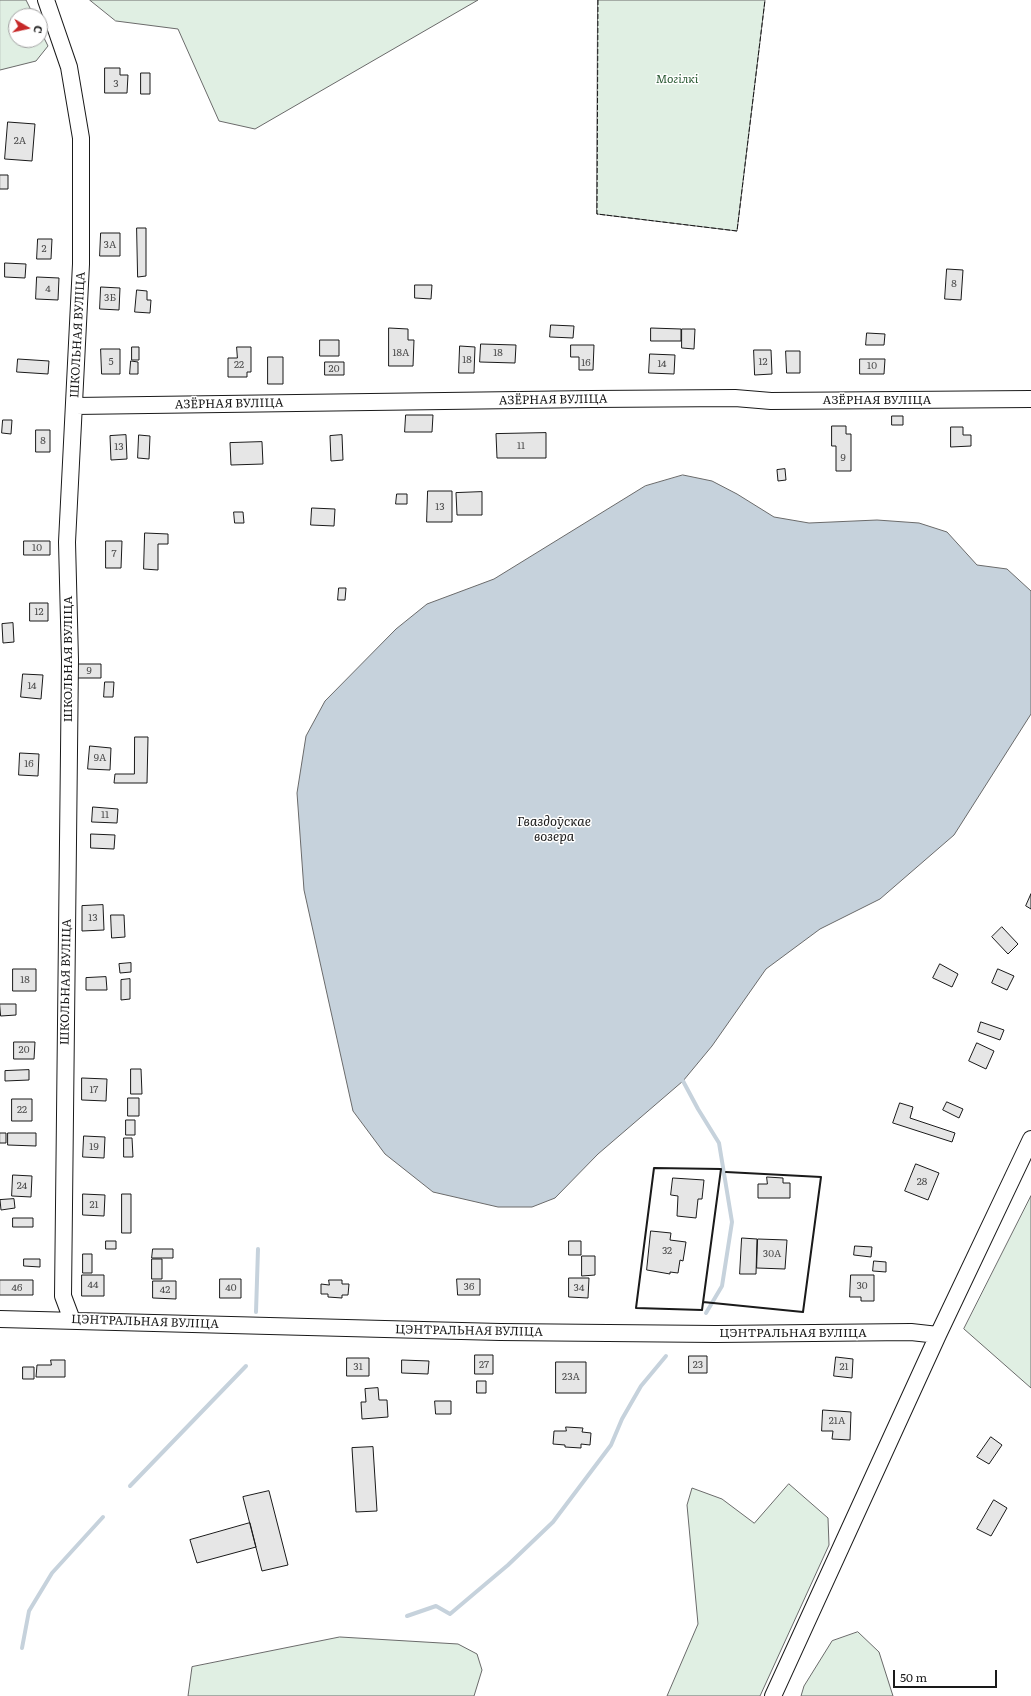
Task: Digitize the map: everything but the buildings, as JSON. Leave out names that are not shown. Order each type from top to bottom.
[{"type":"street","name":"ШКОЛЬНАЯ ВУЛІЦА","points":[[46,0],[69,67],[81,138],[81,264],[67,542],[70,660],[63,1296],[72,1320]]},
{"type":"street","name":"АЗЁРНАЯ ВУЛІЦА","points":[[75,406],[735,398],[771,401],[1031,399]]},
{"type":"street","points":[[773,1696],[938,1335],[1031,1139]]},
{"type":"street","name":"ЦЭНТРАЛЬНАЯ ВУЛІЦА","points":[[0,1319],[500,1332],[710,1334],[911,1332],[938,1335]]},
{"type":"green space","points":[[0,0],[26,0],[30,8],[8,8],[8,48],[46,48],[36,61],[0,70]]},
{"type":"green space","points":[[90,0],[478,0],[255,129],[219,121],[178,29],[116,21]]},
{"type":"green space","name":"Могілкі","points":[[598,0],[765,0],[737,231],[597,214]]},
{"type":"green space","points":[[1031,1196],[1031,1388],[964,1329]]},
{"type":"green space","points":[[789,1484],[828,1518],[829,1545],[760,1696],[667,1696],[698,1624],[687,1505],[692,1488],[722,1499],[754,1523]]},
{"type":"green space","points":[[858,1632],[879,1652],[893,1696],[801,1696],[804,1686],[832,1641]]},
{"type":"green space","points":[[340,1637],[458,1644],[477,1654],[482,1670],[474,1696],[188,1696],[192,1667]]},
{"type":"water","name":"Гваздоўскае возера","points":[[683,475],[712,481],[737,494],[774,517],[809,523],[877,520],[919,523],[947,532],[977,565],[1007,569],[1031,591],[1031,714],[954,835],[880,899],[820,929],[766,969],[712,1046],[683,1081],[598,1154],[555,1198],[532,1207],[498,1207],[433,1192],[385,1154],[353,1111],[304,890],[297,793],[306,736],[325,701],[396,629],[427,604],[494,579],[645,486]]},
{"type":"waterway","points":[[683,1081],[719,1143],[732,1222],[722,1286],[706,1313]]},
{"type":"waterway","points":[[256,1312],[258,1249]]},
{"type":"waterway","points":[[407,1616],[436,1606],[450,1614],[508,1565],[553,1522],[611,1445],[622,1419],[641,1386],[666,1356]]},
{"type":"waterway","points":[[130,1486],[246,1366]]},
{"type":"waterway","points":[[22,1648],[29,1611],[52,1573],[103,1517]]},
{"type":"fence","points":[[598,0],[597,214],[737,231],[765,0]]},
{"type":"wall","points":[[654,1168],[721,1169],[702,1310],[636,1308],[654,1168]]},
{"type":"wall","points":[[703,1302],[803,1312],[821,1177],[726,1172]]}]
